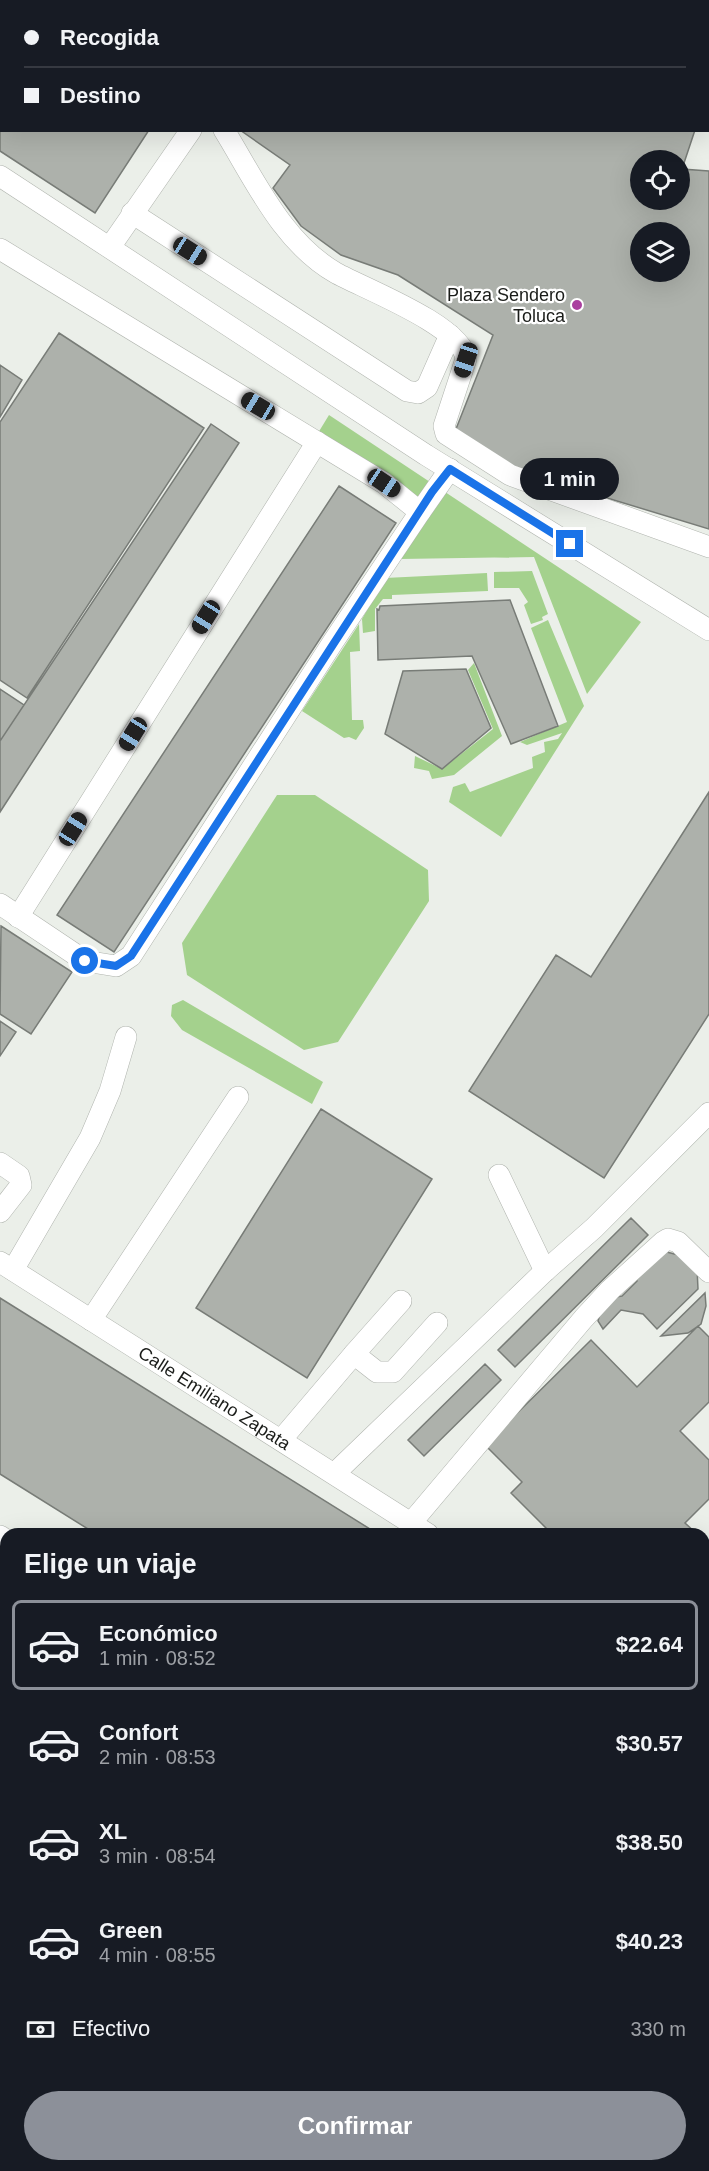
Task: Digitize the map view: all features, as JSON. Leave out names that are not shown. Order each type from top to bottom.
[{"type":"street","points":[[110,247],[190,132]]},
{"type":"street","points":[[225,132],[261,195],[304,247],[335,272],[383,293],[450,335],[463,349],[466,360],[444,426],[448,437],[510,475],[709,547]]},
{"type":"street","points":[[0,176],[450,469],[709,630]]},
{"type":"street","points":[[132,213],[407,391],[418,393],[427,387],[450,335]]},
{"type":"street","points":[[2,254],[395,490],[420,512]]},
{"type":"street","points":[[18,917],[317,442]]},
{"type":"street","points":[[0,904],[85,961],[116,966],[131,956],[333,642],[450,469]]},
{"type":"street","points":[[6,1266],[90,1138],[110,1091],[126,1037]]},
{"type":"street","points":[[91,1320],[238,1096]]},
{"type":"street","points":[[335,1473],[545,1271],[594,1228],[709,1113]]},
{"type":"street","points":[[0,1163],[19,1176],[21,1185],[0,1212]]},
{"type":"street","points":[[499,1175],[545,1271]]},
{"type":"street","points":[[424,1528],[584,1318],[610,1290],[663,1242],[668,1239],[678,1242],[709,1272]]},
{"type":"street","name":"Calle Emiliano Zapata","points":[[6,1266],[335,1473],[418,1528]]},
{"type":"street","points":[[281,1440],[401,1302]]},
{"type":"street","points":[[354,1354],[377,1372],[389,1374],[437,1323]]},
{"type":"green space","points":[[329,415],[641,622],[587,694],[534,557],[400,559],[413,518],[318,433]]},
{"type":"green space","points":[[532,571],[548,614],[542,617],[543,620],[531,624],[524,605],[528,602],[519,588],[494,588],[494,572]]},
{"type":"green space","points":[[487,573],[488,591],[392,595],[392,599],[383,599],[375,609],[375,631],[363,633],[362,619],[385,578]]},
{"type":"green space","points":[[548,620],[584,706],[501,837],[449,802],[453,787],[465,783],[470,792],[533,768],[532,757],[545,752],[544,742],[558,739],[562,733],[527,745],[520,742],[567,722],[531,628]]},
{"type":"green space","points":[[359,624],[360,651],[350,652],[352,720],[363,720],[364,728],[356,740],[349,737],[344,738],[302,711]]},
{"type":"green space","points":[[474,663],[502,736],[454,775],[432,779],[429,771],[414,768],[415,756],[442,769],[493,729],[468,670]]},
{"type":"green space","points":[[277,795],[315,795],[428,870],[429,901],[338,1042],[304,1050],[187,975],[182,943]]},
{"type":"green space","points":[[183,1000],[323,1082],[312,1104],[182,1030],[171,1016],[172,1005]]},
{"type":"building","points":[[0,132],[148,132],[95,213],[0,151]]},
{"type":"building","name":"Plaza Sendero Toluca","points":[[243,132],[694,132],[688,150],[630,150],[630,210],[690,210],[690,170],[709,171],[709,529],[512,469],[456,429],[493,335],[398,275],[341,255],[301,226],[273,188],[290,165]]},
{"type":"building","points":[[59,333],[204,428],[27,698],[0,680],[0,422]]},
{"type":"building","points":[[0,365],[22,380],[0,417]]},
{"type":"building","points":[[211,424],[239,443],[0,812],[0,741]]},
{"type":"building","points":[[339,486],[396,523],[114,952],[57,915]]},
{"type":"building","points":[[510,600],[558,726],[511,744],[472,656],[378,660],[377,609],[379,610],[380,606]]},
{"type":"building","points":[[466,669],[491,728],[442,769],[385,734],[403,671]]},
{"type":"building","points":[[0,689],[24,705],[0,741]]},
{"type":"building","points":[[709,792],[709,1014],[604,1178],[469,1091],[556,955],[591,977]]},
{"type":"building","points":[[1,926],[72,972],[31,1034],[0,1014]]},
{"type":"building","points":[[0,1021],[16,1032],[0,1056]]},
{"type":"building","points":[[321,1109],[432,1179],[307,1378],[196,1308]]},
{"type":"building","points":[[631,1218],[648,1235],[515,1367],[498,1350]]},
{"type":"building","points":[[659,1250],[682,1256],[697,1268],[698,1289],[657,1329],[643,1314],[621,1310],[603,1329],[598,1321],[604,1299],[622,1296],[637,1281],[635,1273]]},
{"type":"building","points":[[705,1293],[706,1306],[701,1324],[688,1333],[661,1336]]},
{"type":"building","points":[[0,1298],[368,1528],[86,1528],[0,1474]]},
{"type":"building","points":[[698,1326],[709,1337],[709,1402],[680,1431],[709,1460],[709,1499],[685,1523],[690,1528],[546,1528],[511,1493],[522,1482],[485,1445],[591,1340],[637,1387]]},
{"type":"building","points":[[485,1364],[501,1380],[424,1456],[408,1440]]},
{"type":"place","name":"Plaza Sendero Toluca","points":[[577,305]]},
{"type":"route","points":[[85,961],[116,966],[131,956],[333,642],[432,492],[450,469],[570,544]]}]
